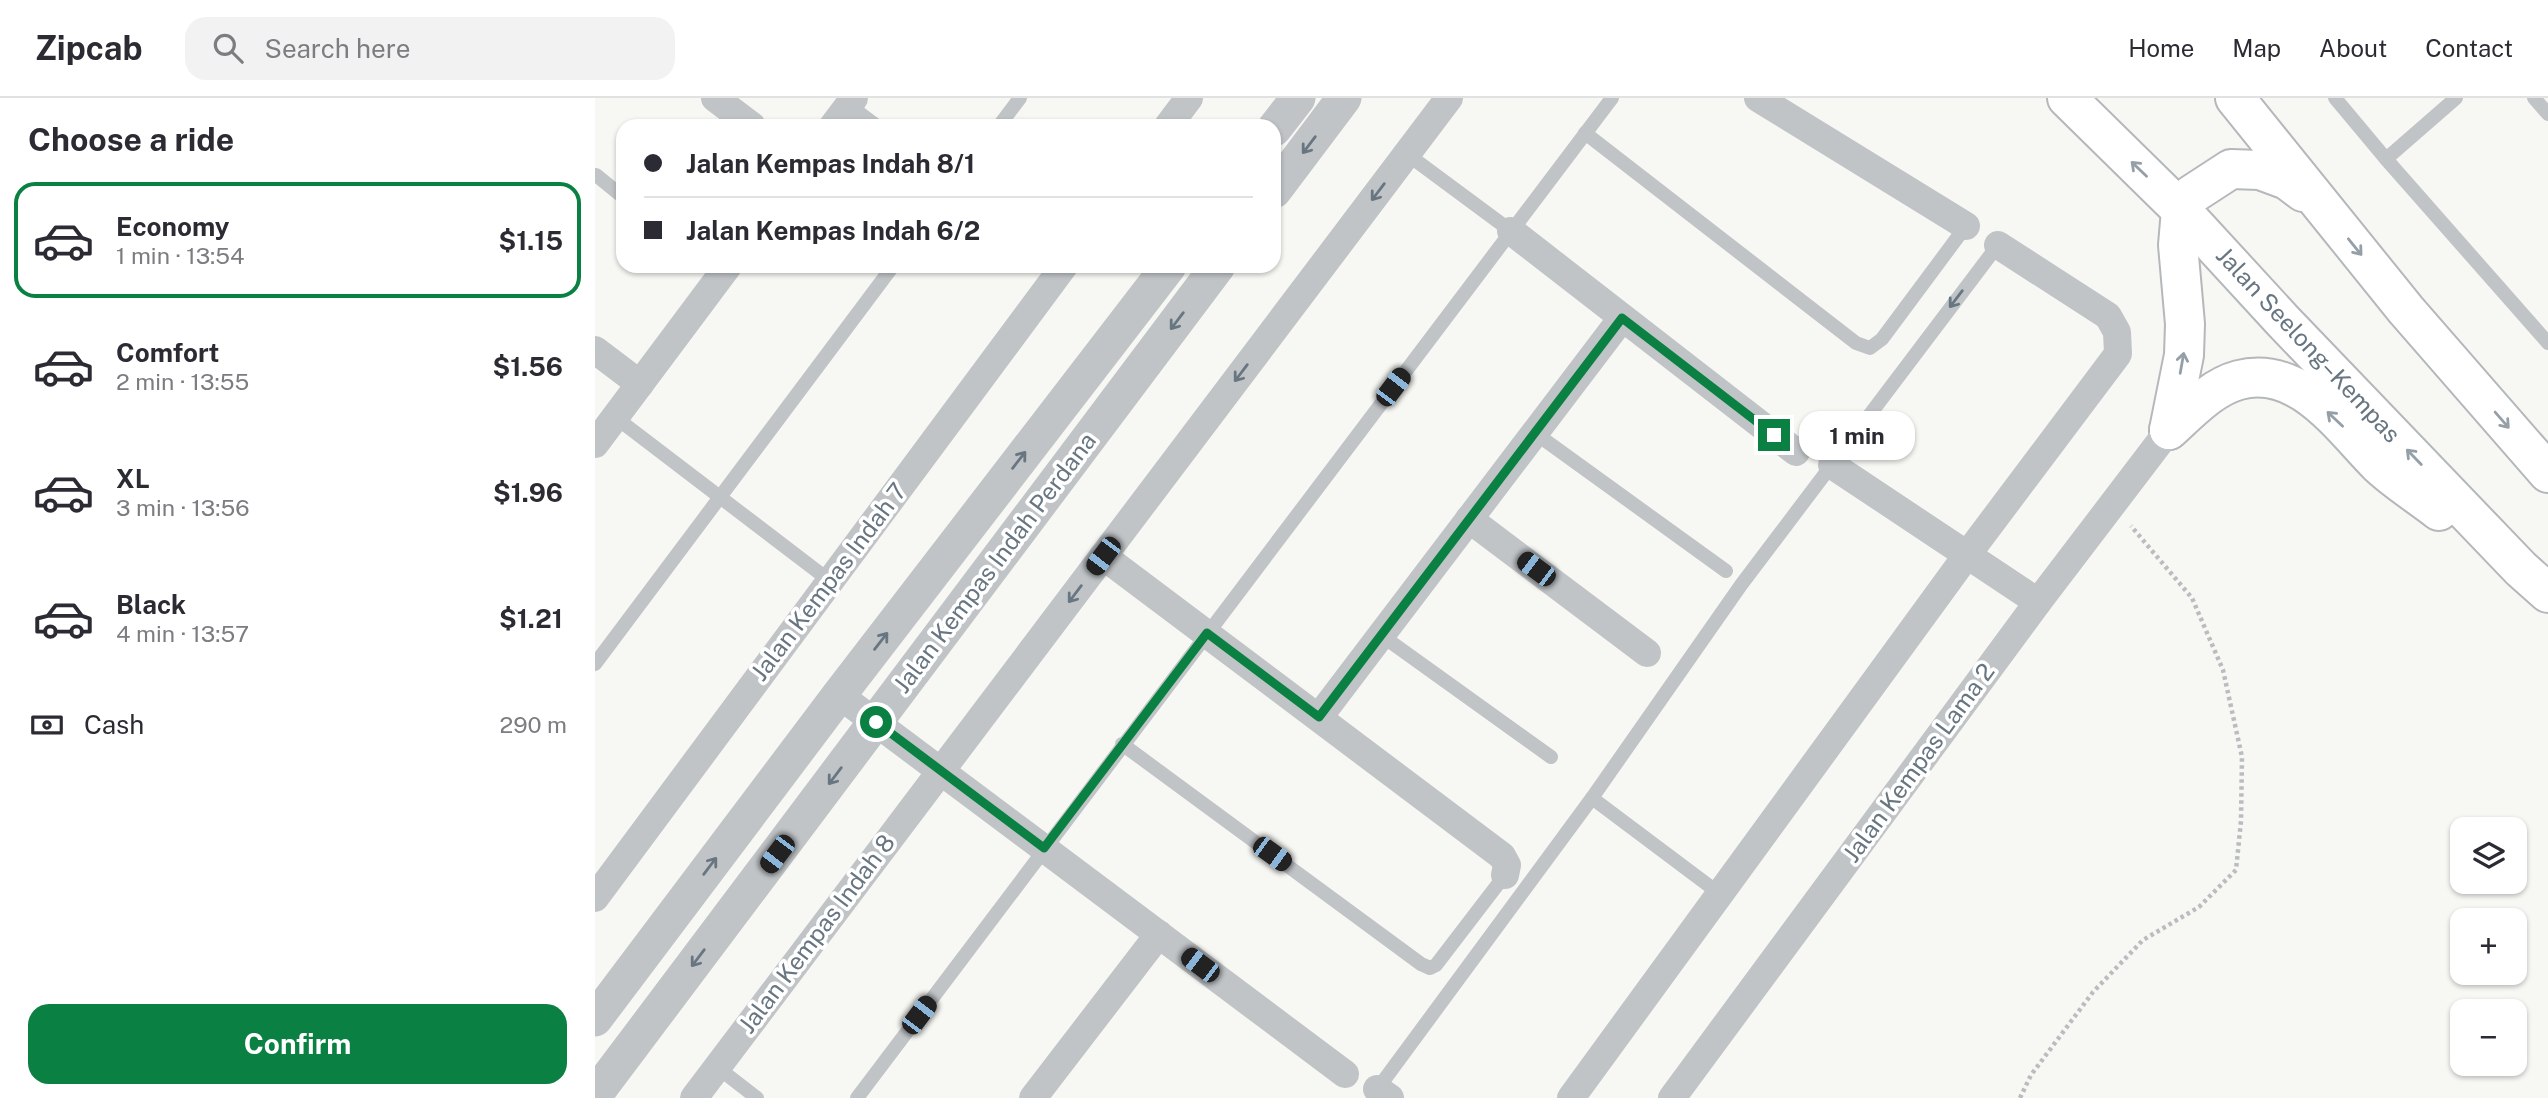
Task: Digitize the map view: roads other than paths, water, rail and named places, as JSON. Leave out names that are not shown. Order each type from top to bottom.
[{"type":"main road","name":"Jalan Seelong–Kempas","points":[[2067,98],[2181,211],[2283,321],[2535,581]]},
{"type":"main road","points":[[2235,98],[2406,310],[2548,473]]},
{"type":"main road","points":[[2169,430],[2184,355],[2185,324],[2178,245],[2181,211],[2191,195],[2231,169],[2260,170],[2287,180],[2318,202]]},
{"type":"main road","points":[[2169,430],[2213,393],[2238,380],[2264,377],[2286,383],[2313,398],[2381,466],[2535,581]]},
{"type":"street","points":[[715,98],[743,119]]},
{"type":"street","points":[[1173,119],[1189,98]]},
{"type":"street","points":[[1281,120],[1298,98]]},
{"type":"street","points":[[1281,182],[1344,98]]},
{"type":"street","name":"Jalan Kempas Indah 8","points":[[694,1098],[1449,98]]},
{"type":"street","points":[[1758,98],[1966,226]]},
{"type":"street","points":[[1511,231],[1795,452]]},
{"type":"street","points":[[1571,1098],[1967,555],[2118,354],[2117,332],[2108,316],[1998,245]]},
{"type":"street","points":[[595,444],[716,273]]},
{"type":"street","name":"Jalan Kempas Indah 7","points":[[596,895],[1059,273]]},
{"type":"street","name":"Jalan Kempas Indah Perdana","points":[[595,1018],[1163,273]]},
{"type":"street","name":"Jalan Kempas Indah Perdana","points":[[595,1095],[1213,273]]},
{"type":"street","points":[[1319,717],[1622,318]]},
{"type":"street","points":[[595,350],[640,384]]},
{"type":"street","name":"Jalan Kempas Lama 2","points":[[1672,1098],[2038,602],[2169,430]]},
{"type":"street","points":[[1832,465],[2038,602]]},
{"type":"street","points":[[1469,519],[1647,653]]},
{"type":"street","points":[[1103,556],[1502,856],[1507,865],[1505,874]]},
{"type":"street","points":[[839,695],[1345,1074]]},
{"type":"street","points":[[1033,1098],[1159,934]]},
{"type":"lane","points":[[1004,119],[1020,98]]},
{"type":"lane","points":[[857,1098],[1612,98]]},
{"type":"lane","points":[[2335,98],[2548,343]]},
{"type":"lane","points":[[2386,159],[2456,98]]},
{"type":"lane","points":[[2534,98],[2548,114]]},
{"type":"lane","points":[[845,110],[863,119]]},
{"type":"lane","points":[[1585,133],[1856,343],[1870,348],[1882,339],[1966,226]]},
{"type":"lane","points":[[1407,154],[1511,231]]},
{"type":"lane","points":[[596,175],[616,191]]},
{"type":"lane","points":[[1379,1095],[1741,585],[1998,245]]},
{"type":"lane","points":[[595,664],[888,273]]},
{"type":"lane","points":[[615,417],[830,581]]},
{"type":"lane","points":[[1535,433],[1727,571]]},
{"type":"lane","points":[[1381,635],[1551,757]]},
{"type":"lane","points":[[1122,744],[1430,968],[1436,965],[1505,874]]},
{"type":"lane","points":[[1592,798],[1720,894]]},
{"type":"lane","points":[[717,1067],[757,1098]]}]
